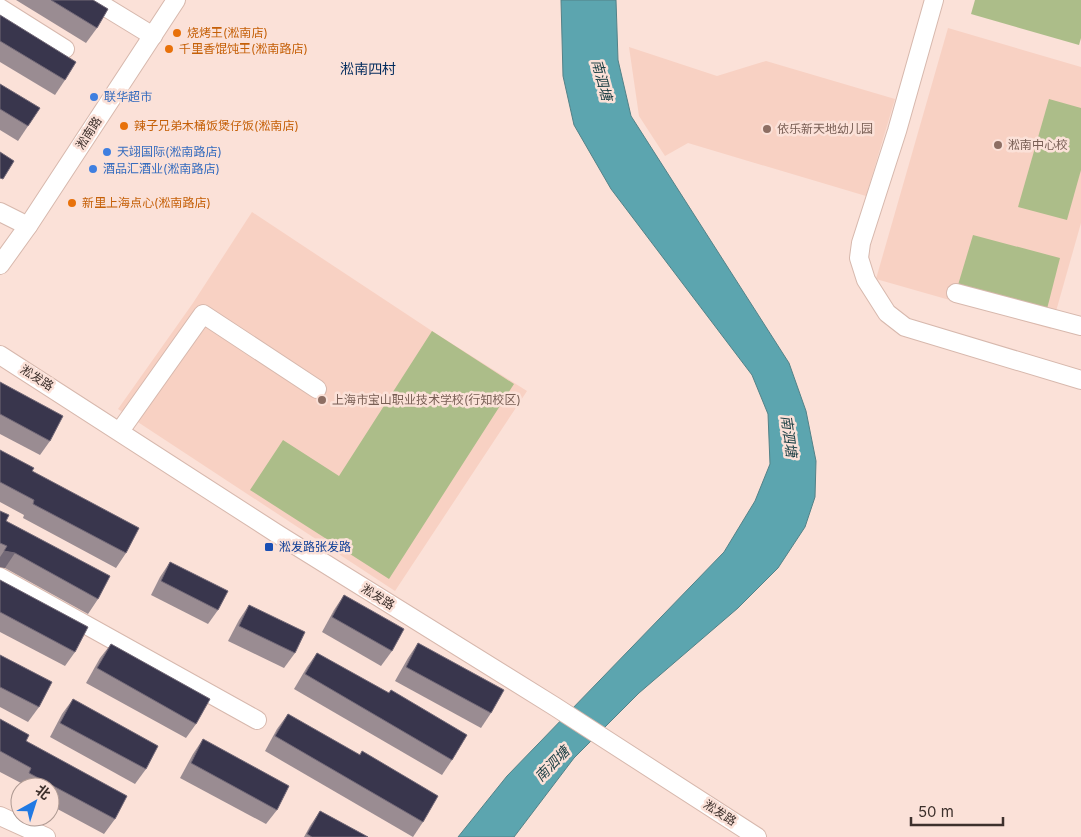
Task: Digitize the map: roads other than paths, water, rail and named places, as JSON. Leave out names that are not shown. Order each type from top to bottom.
[{"type":"street","points":[[94,0],[153,36]]},
{"type":"street","name":"淞南路","points":[[0,265],[28,226],[176,0]]},
{"type":"street","points":[[934,0],[897,131],[861,243],[858,258],[866,280],[886,313],[906,327],[1081,380]]},
{"type":"street","points":[[0,8],[65,49]]},
{"type":"street","points":[[0,212],[28,226]]},
{"type":"street","points":[[956,293],[1081,326]]},
{"type":"street","points":[[120,431],[203,314],[317,389]]},
{"type":"street","name":"淞发路","points":[[0,355],[287,540],[554,706],[757,837]]},
{"type":"street","points":[[0,577],[257,720]]},
{"type":"street","points":[[0,816],[46,837]]},
{"type":"water","name":"南泗塘","points":[[561,0],[616,0],[618,60],[631,116],[789,363],[806,411],[816,461],[815,497],[805,527],[778,568],[738,608],[639,693],[574,758],[514,837],[458,837],[507,776],[724,552],[755,501],[770,464],[768,414],[752,375],[611,189],[574,125],[563,76]]},
{"type":"place","name":"烧烤王(淞南店)","points":[[177,33]]},
{"type":"place","name":"千里香馄饨王(淞南路店)","points":[[169,49]]},
{"type":"place","name":"联华超市","points":[[94,97]]},
{"type":"place","name":"辣子兄弟木桶饭煲仔饭(淞南店)","points":[[124,126]]},
{"type":"place","name":"依乐新天地幼儿园","points":[[767,129]]},
{"type":"place","name":"淞南中心校","points":[[998,145]]},
{"type":"place","name":"天翊国际(淞南路店)","points":[[107,152]]},
{"type":"place","name":"酒品汇酒业(淞南路店)","points":[[93,169]]},
{"type":"place","name":"新里上海点心(淞南路店)","points":[[72,203]]},
{"type":"place","name":"上海市宝山职业技术学校(行知校区)","points":[[322,400]]},
{"type":"place","name":"淞发路张发路","points":[[269,547]]},
{"type":"district","name":"淞南四村","points":[[368,69]]}]
